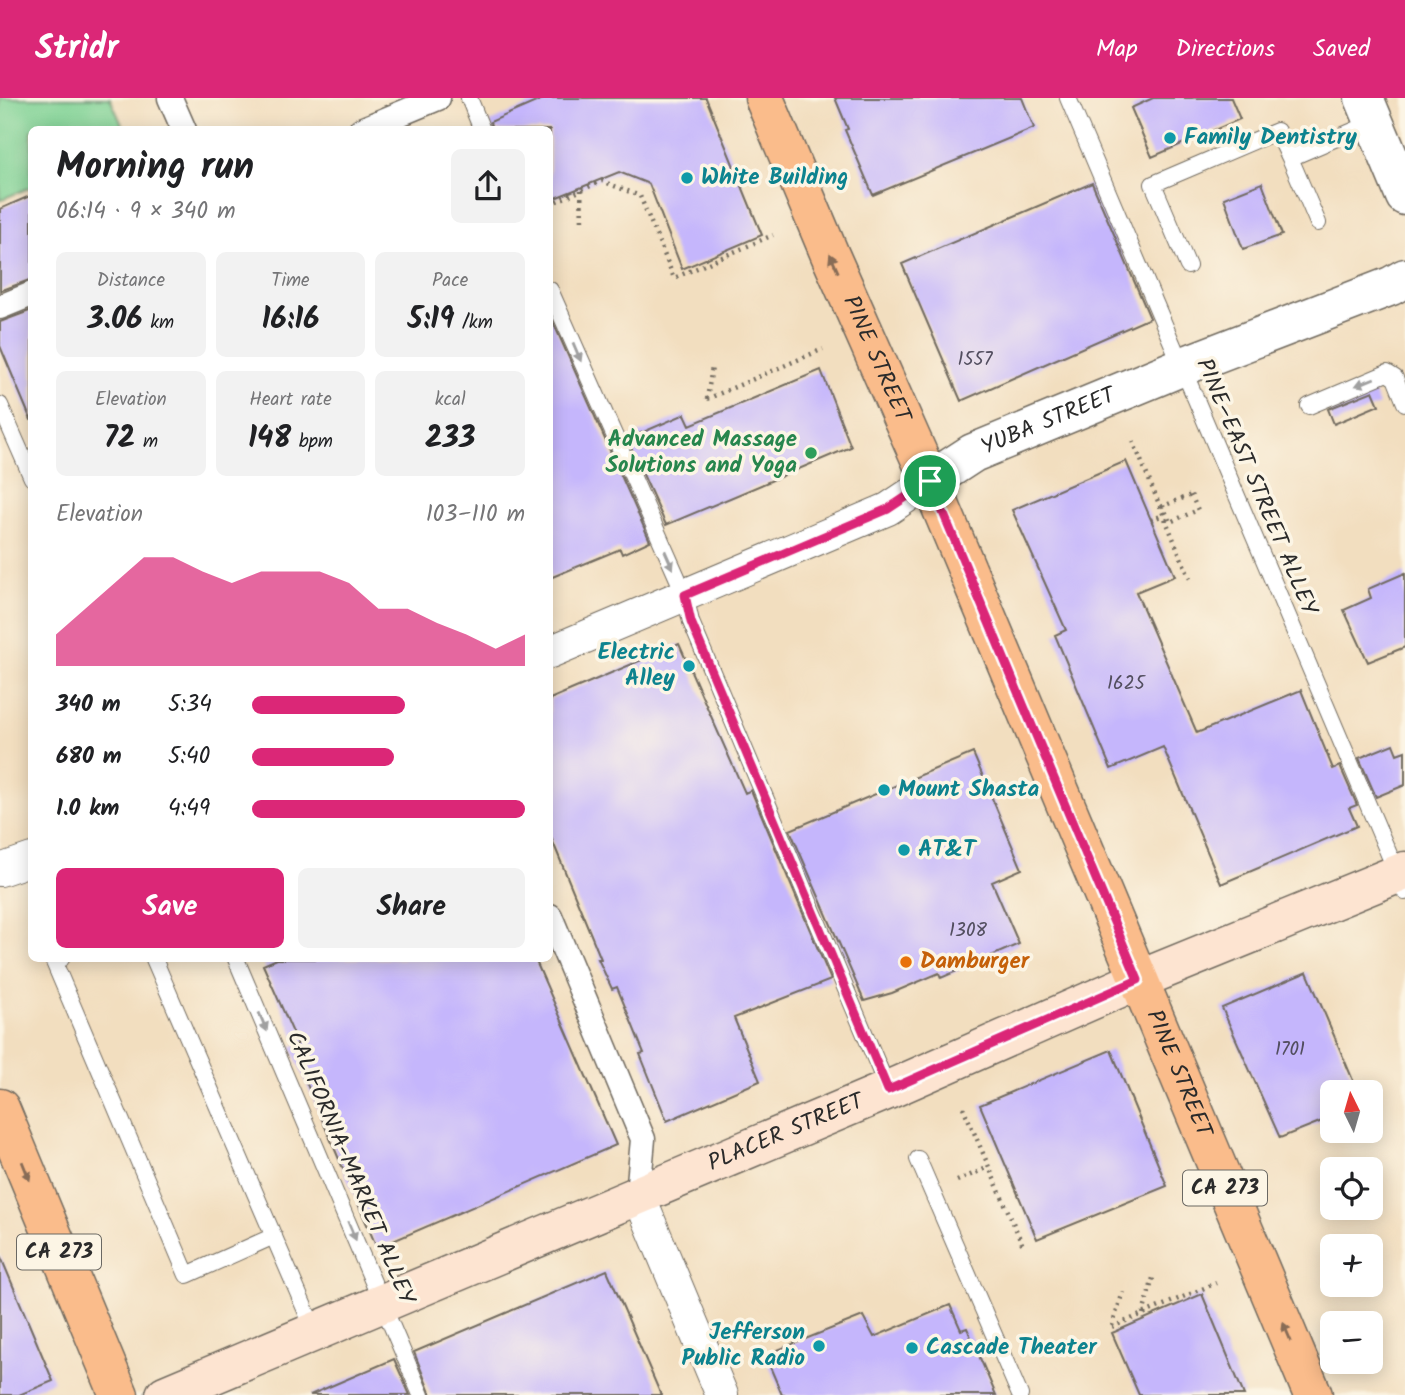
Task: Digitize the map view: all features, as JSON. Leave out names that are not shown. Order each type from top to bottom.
[{"type":"main road","name":"PINE STREET","points":[[764,98],[930,481],[1314,1395]]},
{"type":"main road","name":"PLACER STREET","points":[[165,1395],[888,1090],[1138,980],[1403,879]]},
{"type":"main road","name":"CA 273","points":[[0,1108],[119,1395]]},
{"type":"street","points":[[170,98],[182,126]]},
{"type":"street","points":[[371,126],[438,98]]},
{"type":"street","points":[[1369,110],[1405,196]]},
{"type":"street","name":"YUBA STREET","points":[[553,651],[888,509],[973,453],[1391,286],[1405,278]]},
{"type":"street","points":[[0,307],[28,296]]},
{"type":"street","points":[[0,870],[28,860]]},
{"type":"street","points":[[553,923],[643,1139],[638,1194],[722,1395]]},
{"type":"lane","points":[[469,98],[480,126]]},
{"type":"lane","name":"PINE–EAST STREET ALLEY","points":[[1068,98],[1181,368],[1403,879]]},
{"type":"lane","points":[[1290,158],[1369,110]]},
{"type":"lane","points":[[1188,266],[1153,184],[1277,131],[1318,223]]},
{"type":"lane","points":[[553,297],[685,595],[691,622],[888,1090]]},
{"type":"lane","points":[[1309,406],[1387,373],[1395,378],[1405,403]]},
{"type":"lane","points":[[0,405],[28,469]]},
{"type":"lane","points":[[54,962],[187,1275],[274,1236]]},
{"type":"lane","points":[[155,962],[315,1332]]},
{"type":"lane","name":"CALIFORNIA-MARKET ALLEY","points":[[237,962],[421,1395]]},
{"type":"lane","points":[[918,1159],[1020,1395]]},
{"type":"path","points":[[553,203],[602,181],[640,195],[674,278],[773,235]]},
{"type":"path","points":[[581,190],[582,222]]},
{"type":"path","points":[[712,367],[707,399],[823,349]]},
{"type":"path","points":[[1132,441],[1190,579]]},
{"type":"path","points":[[1191,495],[1198,510],[1170,522],[1163,506],[1191,495]]},
{"type":"path","points":[[1151,520],[1163,515]]},
{"type":"path","points":[[963,1107],[1024,1248]]},
{"type":"path","points":[[957,1181],[989,1167]]},
{"type":"path","points":[[1143,1314],[1153,1278]]},
{"type":"path","points":[[1123,1292],[1112,1327],[1216,1283]]},
{"type":"green space","points":[[0,98],[110,98],[123,126],[28,126],[28,188],[0,200]]},
{"type":"building","name":"White Building","points":[[545,98],[706,98],[762,235],[682,269],[649,184],[619,172],[553,199],[553,126],[491,126],[490,122]]},
{"type":"building","points":[[835,98],[1022,98],[1034,128],[873,195],[845,130],[848,129]]},
{"type":"building","name":"Family Dentistry","points":[[1153,98],[1231,98],[1240,119],[1152,157],[1131,108]]},
{"type":"building","points":[[1092,183],[1150,318],[961,401],[902,264]]},
{"type":"building","points":[[1262,183],[1282,235],[1243,249],[1224,198]]},
{"type":"building","points":[[28,197],[28,280],[0,291],[0,209]]},
{"type":"building","points":[[28,312],[28,413],[0,346],[0,322]]},
{"type":"building","points":[[553,322],[650,541],[622,554],[620,549],[553,577]]},
{"type":"building","points":[[821,370],[851,447],[666,525],[627,439],[685,414],[690,425]]},
{"type":"building","points":[[1373,391],[1379,405],[1334,424],[1328,409]]},
{"type":"building","points":[[1126,461],[1175,576],[1136,592],[1197,733],[1301,690],[1333,769],[1340,766],[1357,805],[1349,808],[1357,826],[1221,884],[1163,747],[1111,769],[1055,635],[1066,630],[1012,510]]},
{"type":"building","points":[[1405,573],[1405,647],[1368,662],[1344,610],[1371,598],[1368,589]]},
{"type":"building","points":[[679,644],[745,793],[751,790],[831,980],[734,1018],[760,1081],[667,1121],[640,1054],[644,1053],[617,987],[612,989],[598,959],[601,959],[553,842],[553,698]]},
{"type":"building","points":[[1393,744],[1397,754],[1405,751],[1405,785],[1376,797],[1359,758]]},
{"type":"building","name":"AT&T","points":[[973,753],[1022,869],[992,882],[1019,944],[941,978],[939,973],[892,993],[864,1001],[790,830]]},
{"type":"building","points":[[270,962],[536,962],[616,1145],[377,1248],[291,1047],[298,1044],[263,965]]},
{"type":"building","points":[[1307,972],[1353,1080],[1320,1080],[1320,1122],[1280,1138],[1222,1008]]},
{"type":"building","points":[[1111,1050],[1167,1186],[1037,1239],[980,1105]]},
{"type":"building","points":[[0,1255],[53,1381],[19,1395],[0,1395]]},
{"type":"building","points":[[607,1270],[661,1395],[431,1395],[414,1352]]},
{"type":"building","points":[[1202,1294],[1244,1395],[1139,1395],[1112,1333]]},
{"type":"building","name":"Cascade Theater","points":[[950,1305],[961,1330],[967,1328],[996,1395],[782,1395],[765,1355],[863,1316],[874,1337]]},
{"type":"building","points":[[394,1359],[410,1395],[310,1395]]},
{"type":"place","name":"Family Dentistry","points":[[1170,138]]},
{"type":"place","name":"White Building","points":[[687,178]]},
{"type":"place","name":"Advanced Massage Solutions and Yoga","points":[[811,453]]},
{"type":"place","name":"Electric Alley","points":[[689,666]]},
{"type":"place","name":"Mount Shasta","points":[[884,790]]},
{"type":"place","name":"AT&T","points":[[904,850]]},
{"type":"place","name":"Damburger","points":[[906,962]]},
{"type":"place","name":"Jefferson Public Radio","points":[[819,1346]]},
{"type":"place","name":"Cascade Theater","points":[[912,1348]]},
{"type":"route","points":[[930,481],[1138,980],[888,1090],[691,622],[685,595],[888,509],[930,481]]}]
